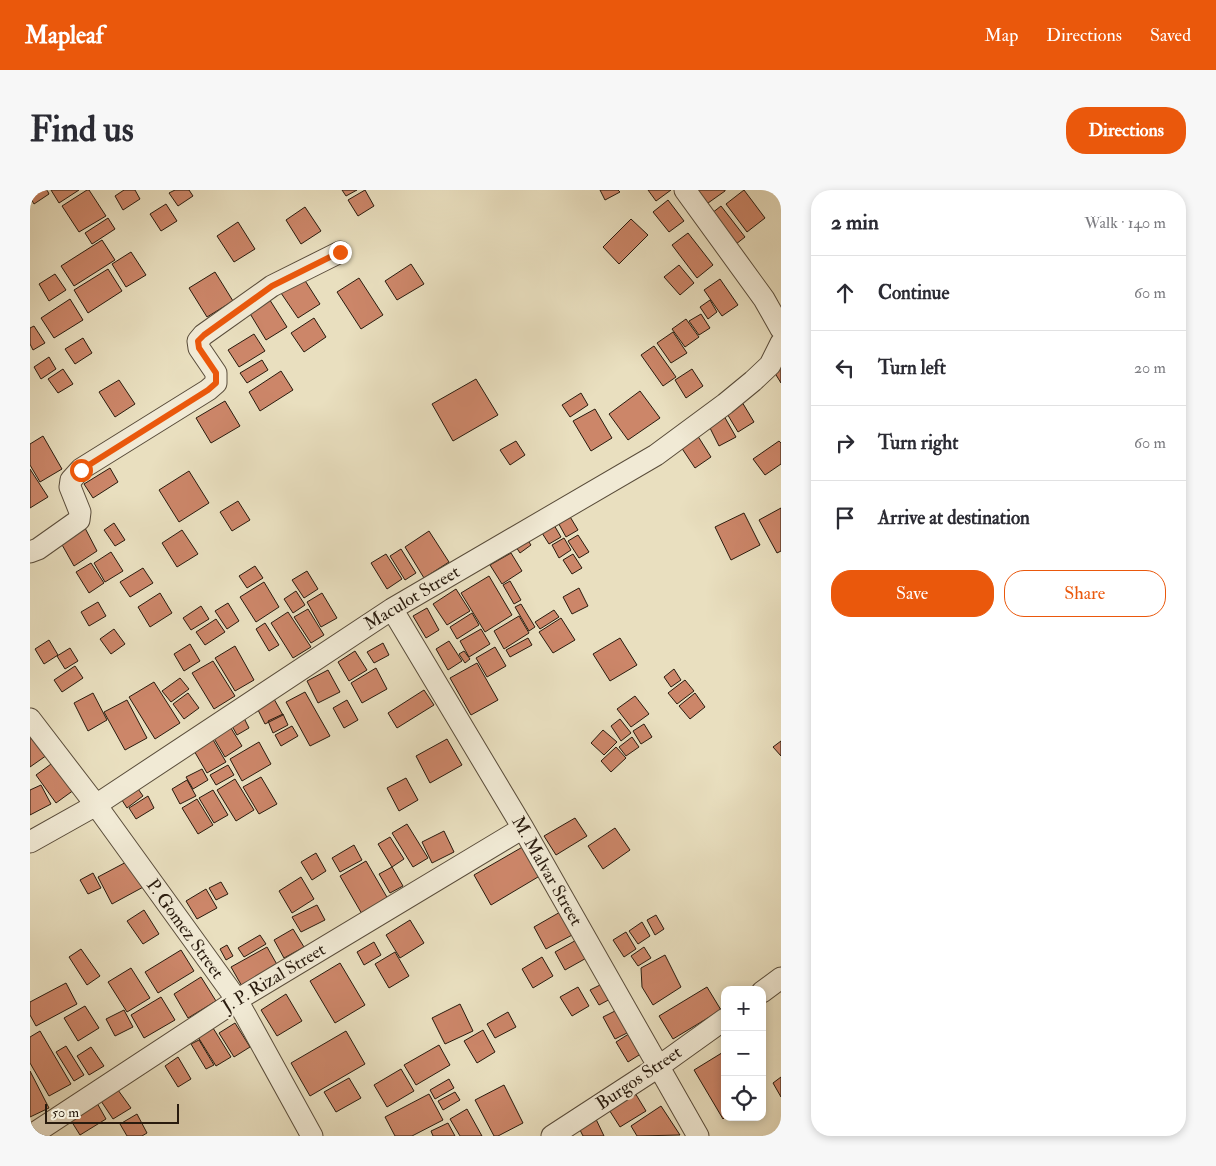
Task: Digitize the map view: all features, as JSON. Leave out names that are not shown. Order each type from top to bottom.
[{"type":"street","points":[[684,190],[764,299],[781,329]]},
{"type":"street","points":[[30,552],[38,549],[78,520],[80,512],[70,487],[71,480],[81,470],[208,390],[216,383],[216,373],[199,348],[198,341],[204,335],[272,286],[340,252]]},
{"type":"street","name":"Maculot Street","points":[[30,842],[96,805],[392,609],[656,456],[753,381],[770,365],[781,343]]},
{"type":"street","name":"M. Malvar Street","points":[[392,609],[523,828],[698,1136]]},
{"type":"street","name":"P. Gomez Street","points":[[30,719],[96,805],[236,1000],[312,1136]]},
{"type":"street","name":"J. P. Rizal Street","points":[[30,1136],[236,1000],[523,828]]},
{"type":"street","points":[[766,989],[781,978]]},
{"type":"street","name":"Burgos Street","points":[[552,1136],[721,1022]]},
{"type":"building","points":[[47,190],[49,194],[34,204],[30,197],[30,191]]},
{"type":"building","points":[[51,190],[79,190],[59,203]]},
{"type":"building","points":[[89,190],[106,216],[79,232],[62,206]]},
{"type":"building","points":[[124,190],[135,190],[140,199],[123,210],[115,196]]},
{"type":"building","points":[[175,190],[189,190],[193,196],[178,206],[169,193]]},
{"type":"building","points":[[342,190],[357,190],[346,196]]},
{"type":"building","points":[[365,190],[374,206],[358,216],[348,200]]},
{"type":"building","points":[[600,190],[618,190],[620,192],[605,200]]},
{"type":"building","points":[[648,190],[671,190],[656,201]]},
{"type":"building","points":[[688,190],[725,190],[725,191],[701,208]]},
{"type":"building","points":[[744,190],[765,218],[747,232],[726,204]]},
{"type":"building","points":[[668,200],[684,221],[669,232],[653,212]]},
{"type":"building","points":[[166,204],[177,221],[161,231],[150,214]]},
{"type":"building","points":[[721,206],[745,237],[731,248],[707,217]]},
{"type":"building","points":[[305,207],[321,231],[301,244],[286,220]]},
{"type":"building","points":[[108,218],[115,229],[92,244],[85,233]]},
{"type":"building","points":[[631,219],[648,235],[619,264],[603,247]]},
{"type":"building","points":[[238,222],[255,249],[234,262],[217,236]]},
{"type":"building","points":[[688,233],[713,265],[697,278],[672,245]]},
{"type":"building","points":[[102,240],[115,260],[74,286],[61,266]]},
{"type":"building","points":[[131,252],[146,275],[126,287],[112,264]]},
{"type":"building","points":[[411,264],[424,284],[397,300],[385,281]]},
{"type":"building","points":[[679,265],[694,283],[680,295],[664,277]]},
{"type":"building","points":[[108,269],[122,291],[88,313],[74,290]]},
{"type":"building","points":[[215,272],[233,301],[207,317],[189,288]]},
{"type":"building","points":[[55,274],[66,290],[49,301],[39,284]]},
{"type":"building","points":[[359,278],[383,315],[361,329],[337,292]]},
{"type":"building","points":[[304,279],[320,304],[298,318],[281,293]]},
{"type":"building","points":[[720,279],[738,305],[722,316],[704,290]]},
{"type":"building","points":[[266,294],[287,327],[266,340],[246,307]]},
{"type":"building","points":[[70,299],[83,320],[54,338],[41,318]]},
{"type":"building","points":[[710,300],[717,312],[708,319],[700,307]]},
{"type":"building","points":[[701,314],[710,328],[699,335],[689,321]]},
{"type":"building","points":[[314,318],[326,337],[304,352],[291,333]]},
{"type":"building","points":[[686,319],[699,337],[685,347],[672,329]]},
{"type":"building","points":[[34,326],[45,343],[33,350],[30,344],[30,328]]},
{"type":"building","points":[[673,332],[687,353],[671,363],[657,343]]},
{"type":"building","points":[[254,334],[265,351],[239,367],[228,350]]},
{"type":"building","points":[[83,338],[92,353],[75,364],[65,349]]},
{"type":"building","points":[[654,346],[676,377],[663,386],[641,355]]},
{"type":"building","points":[[49,357],[56,369],[41,379],[34,367]]},
{"type":"building","points":[[262,360],[268,370],[247,383],[240,373]]},
{"type":"building","points":[[781,365],[781,383],[773,370]]},
{"type":"building","points":[[63,369],[73,384],[58,393],[48,379]]},
{"type":"building","points":[[692,369],[703,386],[686,398],[675,380]]},
{"type":"building","points":[[281,371],[293,390],[260,411],[249,392]]},
{"type":"building","points":[[476,379],[498,415],[453,441],[432,404]]},
{"type":"building","points":[[119,380],[135,404],[115,417],[99,392]]},
{"type":"building","points":[[640,391],[660,418],[628,440],[609,414]]},
{"type":"building","points":[[581,393],[588,405],[570,417],[562,405]]},
{"type":"building","points":[[225,401],[240,426],[211,443],[196,418]]},
{"type":"building","points":[[742,402],[754,422],[738,432],[726,412]]},
{"type":"building","points":[[595,409],[612,438],[591,451],[573,421]]},
{"type":"building","points":[[724,416],[736,437],[719,446],[708,424]]},
{"type":"building","points":[[694,430],[711,457],[695,468],[677,441]]},
{"type":"building","points":[[43,436],[62,469],[40,482],[30,465],[30,444]]},
{"type":"building","points":[[516,441],[525,455],[510,465],[500,450]]},
{"type":"building","points":[[779,441],[781,443],[781,464],[765,475],[753,459]]},
{"type":"building","points":[[110,468],[118,482],[93,498],[84,484]]},
{"type":"building","points":[[30,469],[48,497],[30,508]]},
{"type":"building","points":[[189,471],[209,503],[179,522],[159,490]]},
{"type":"building","points":[[238,501],[250,520],[232,531],[220,512]]},
{"type":"building","points":[[781,508],[781,551],[777,553],[759,520]]},
{"type":"building","points":[[566,510],[578,530],[566,537],[555,517]]},
{"type":"building","points":[[744,513],[760,545],[731,560],[715,527]]},
{"type":"building","points":[[114,523],[125,540],[115,546],[104,530]]},
{"type":"building","points":[[554,525],[561,537],[549,544],[542,533]]},
{"type":"building","points":[[85,528],[97,551],[74,566],[61,543]]},
{"type":"building","points":[[182,530],[198,554],[177,567],[162,543]]},
{"type":"building","points":[[429,531],[449,562],[424,578],[405,547]]},
{"type":"building","points":[[578,535],[589,552],[579,558],[568,541]]},
{"type":"building","points":[[525,536],[531,545],[520,553],[514,544]]},
{"type":"building","points":[[564,538],[571,550],[559,558],[552,545]]},
{"type":"building","points":[[401,549],[416,573],[405,580],[390,556]]},
{"type":"building","points":[[111,552],[123,571],[105,582],[94,563]]},
{"type":"building","points":[[511,553],[522,571],[502,584],[490,565]]},
{"type":"building","points":[[386,554],[402,579],[387,589],[371,563]]},
{"type":"building","points":[[573,554],[582,568],[572,574],[563,560]]},
{"type":"building","points":[[91,563],[104,583],[89,593],[76,572]]},
{"type":"building","points":[[255,566],[263,578],[247,588],[239,576]]},
{"type":"building","points":[[143,568],[153,583],[130,597],[120,582]]},
{"type":"building","points":[[307,571],[318,589],[304,598],[292,580]]},
{"type":"building","points":[[489,576],[512,615],[485,632],[461,593]]},
{"type":"building","points":[[510,581],[521,600],[514,604],[503,585]]},
{"type":"building","points":[[264,582],[279,607],[256,622],[240,597]]},
{"type":"building","points":[[579,588],[588,606],[572,614],[563,597]]},
{"type":"building","points":[[456,589],[470,611],[447,625],[433,604]]},
{"type":"building","points":[[296,591],[305,605],[293,613],[284,599]]},
{"type":"building","points":[[160,593],[172,613],[150,627],[138,607]]},
{"type":"building","points":[[322,593],[337,618],[321,627],[307,602]]},
{"type":"building","points":[[98,602],[106,616],[89,626],[81,612]]},
{"type":"building","points":[[228,603],[239,621],[227,629],[215,611]]},
{"type":"building","points":[[521,604],[535,627],[529,631],[515,607]]},
{"type":"building","points":[[201,606],[209,619],[191,630],[183,618]]},
{"type":"building","points":[[427,608],[439,630],[426,638],[413,616]]},
{"type":"building","points":[[308,609],[324,635],[311,643],[294,617]]},
{"type":"building","points":[[554,610],[559,617],[540,629],[535,622]]},
{"type":"building","points":[[288,612],[311,647],[293,658],[271,623]]},
{"type":"building","points":[[472,613],[479,625],[457,639],[450,627]]},
{"type":"building","points":[[519,616],[529,633],[504,649],[494,631]]},
{"type":"building","points":[[561,618],[575,640],[553,653],[539,632]]},
{"type":"building","points":[[216,619],[225,632],[205,645],[196,632]]},
{"type":"building","points":[[265,623],[279,645],[269,651],[256,629]]},
{"type":"building","points":[[114,629],[125,644],[111,654],[100,639]]},
{"type":"building","points":[[481,629],[490,644],[469,657],[460,641]]},
{"type":"building","points":[[528,638],[532,645],[510,657],[506,650]]},
{"type":"building","points":[[620,638],[637,665],[610,681],[593,654]]},
{"type":"building","points":[[49,640],[58,655],[44,664],[35,649]]},
{"type":"building","points":[[449,641],[462,661],[448,670],[436,649]]},
{"type":"building","points":[[383,643],[389,655],[374,663],[367,652]]},
{"type":"building","points":[[190,644],[200,661],[184,671],[174,654]]},
{"type":"building","points":[[235,646],[254,680],[235,691],[215,658]]},
{"type":"building","points":[[495,647],[506,666],[487,677],[476,658]]},
{"type":"building","points":[[70,648],[78,661],[65,669],[57,656]]},
{"type":"building","points":[[355,651],[367,670],[349,681],[338,662]]},
{"type":"building","points":[[464,651],[470,659],[465,663],[459,654]]},
{"type":"building","points":[[213,661],[235,696],[214,709],[192,673]]},
{"type":"building","points":[[477,663],[498,700],[471,715],[450,678]]},
{"type":"building","points":[[75,666],[83,678],[62,692],[54,680]]},
{"type":"building","points":[[376,668],[387,689],[362,703],[351,683]]},
{"type":"building","points":[[674,669],[681,680],[671,687],[664,677]]},
{"type":"building","points":[[328,670],[340,692],[318,703],[307,681]]},
{"type":"building","points":[[180,678],[189,689],[171,702],[162,691]]},
{"type":"building","points":[[685,680],[694,691],[677,704],[668,693]]},
{"type":"building","points":[[154,682],[180,723],[155,739],[129,697]]},
{"type":"building","points":[[424,690],[434,705],[397,728],[388,713]]},
{"type":"building","points":[[305,692],[330,736],[310,746],[286,702]]},
{"type":"building","points":[[93,693],[107,720],[88,731],[74,703]]},
{"type":"building","points":[[188,693],[199,708],[184,719],[173,704]]},
{"type":"building","points":[[695,693],[705,707],[690,719],[679,706]]},
{"type":"building","points":[[635,696],[649,714],[631,727],[617,709]]},
{"type":"building","points":[[274,699],[283,715],[265,724],[257,708]]},
{"type":"building","points":[[127,700],[147,738],[125,750],[104,712]]},
{"type":"building","points":[[347,700],[358,720],[344,728],[333,708]]},
{"type":"building","points":[[241,712],[249,728],[237,735],[228,719]]},
{"type":"building","points":[[283,714],[288,725],[273,733],[268,721]]},
{"type":"building","points":[[620,719],[631,733],[621,741],[611,726]]},
{"type":"building","points":[[226,720],[242,746],[225,757],[209,730]]},
{"type":"building","points":[[644,724],[652,737],[641,744],[633,731]]},
{"type":"building","points":[[292,726],[298,736],[281,746],[275,735]]},
{"type":"building","points":[[30,727],[50,753],[30,767]]},
{"type":"building","points":[[603,730],[617,742],[604,755],[591,743]]},
{"type":"building","points":[[632,737],[639,747],[626,756],[619,747]]},
{"type":"building","points":[[212,738],[226,762],[207,773],[193,749]]},
{"type":"building","points":[[447,739],[462,765],[430,783],[416,756]]},
{"type":"building","points":[[781,741],[781,756],[773,747]]},
{"type":"building","points":[[259,742],[271,764],[242,781],[230,759]]},
{"type":"building","points":[[616,747],[626,758],[611,772],[601,761]]},
{"type":"building","points":[[58,759],[78,787],[56,803],[36,775]]},
{"type":"building","points":[[228,765],[234,775],[216,785],[210,775]]},
{"type":"building","points":[[202,769],[208,780],[193,789],[186,777]]},
{"type":"building","points":[[261,777],[277,804],[259,814],[243,787]]},
{"type":"building","points":[[406,778],[418,800],[399,811],[387,788]]},
{"type":"building","points":[[235,779],[254,810],[236,821],[217,790]]},
{"type":"building","points":[[187,780],[196,796],[180,804],[172,789]]},
{"type":"building","points":[[134,783],[143,796],[127,808],[118,794]]},
{"type":"building","points":[[41,785],[51,804],[30,815],[30,790]]},
{"type":"building","points":[[213,790],[228,815],[214,823],[199,798]]},
{"type":"building","points":[[148,796],[154,808],[136,819],[129,808]]},
{"type":"building","points":[[197,799],[213,825],[198,834],[182,808]]},
{"type":"building","points":[[575,818],[587,836],[556,855],[544,836]]},
{"type":"building","points":[[407,824],[428,858],[413,867],[392,833]]},
{"type":"building","points":[[615,828],[630,850],[603,869],[588,846]]},
{"type":"building","points":[[444,831],[454,852],[432,863],[422,842]]},
{"type":"building","points":[[390,837],[404,859],[392,867],[378,844]]},
{"type":"building","points":[[354,845],[362,860],[340,872],[332,858]]},
{"type":"building","points":[[526,845],[543,874],[491,905],[474,875]]},
{"type":"building","points":[[316,853],[326,871],[312,880],[301,862]]},
{"type":"building","points":[[132,859],[147,885],[112,904],[98,877]]},
{"type":"building","points":[[366,861],[388,899],[362,914],[340,876]]},
{"type":"building","points":[[392,867],[403,886],[390,893],[379,874]]},
{"type":"building","points":[[93,873],[101,888],[88,894],[80,880]]},
{"type":"building","points":[[301,877],[314,899],[292,913],[279,891]]},
{"type":"building","points":[[221,882],[228,894],[216,900],[209,888]]},
{"type":"building","points":[[206,889],[217,908],[197,919],[186,901]]},
{"type":"building","points":[[317,905],[325,920],[301,932],[292,917]]},
{"type":"building","points":[[144,910],[159,934],[143,944],[127,921]]},
{"type":"building","points":[[562,911],[574,934],[546,949],[534,927]]},
{"type":"building","points":[[656,915],[664,929],[655,935],[647,920]]},
{"type":"building","points":[[410,920],[424,943],[400,958],[386,935]]},
{"type":"building","points":[[642,922],[650,936],[638,944],[629,931]]},
{"type":"building","points":[[293,929],[304,947],[284,958],[274,940]]},
{"type":"building","points":[[626,932],[636,949],[624,957],[613,940]]},
{"type":"building","points":[[260,935],[266,944],[244,957],[238,948]]},
{"type":"building","points":[[580,938],[590,956],[565,970],[555,952]]},
{"type":"building","points":[[374,942],[381,955],[364,965],[357,952]]},
{"type":"building","points":[[227,945],[233,956],[226,960],[220,949]]},
{"type":"building","points":[[267,947],[279,968],[243,988],[231,967]]},
{"type":"building","points":[[644,947],[651,958],[638,966],[631,956]]},
{"type":"building","points":[[81,949],[100,976],[87,985],[69,957]]},
{"type":"building","points":[[181,950],[194,971],[158,993],[145,972]]},
{"type":"building","points":[[395,952],[409,976],[389,988],[375,964]]},
{"type":"building","points":[[665,955],[681,987],[653,1005],[642,987],[641,968]]},
{"type":"building","points":[[542,957],[553,976],[533,988],[522,969]]},
{"type":"building","points":[[340,963],[365,1005],[335,1023],[310,981]]},
{"type":"building","points":[[131,968],[150,998],[127,1012],[108,982]]},
{"type":"building","points":[[201,977],[216,1001],[188,1018],[174,994]]},
{"type":"building","points":[[606,982],[614,997],[599,1005],[590,990]]},
{"type":"building","points":[[66,983],[77,1004],[36,1026],[30,1015],[30,1002]]},
{"type":"building","points":[[578,987],[589,1006],[572,1016],[560,997]]},
{"type":"building","points":[[707,987],[721,1010],[673,1039],[659,1016]]},
{"type":"building","points":[[286,994],[302,1021],[277,1036],[261,1010]]},
{"type":"building","points":[[161,997],[175,1020],[144,1038],[131,1015]]},
{"type":"building","points":[[460,1004],[473,1031],[445,1044],[432,1018]]},
{"type":"building","points":[[85,1006],[99,1028],[78,1041],[64,1018]]},
{"type":"building","points":[[623,1007],[635,1029],[615,1039],[603,1017]]},
{"type":"building","points":[[124,1010],[133,1027],[115,1036],[106,1019]]},
{"type":"building","points":[[508,1012],[516,1027],[495,1038],[487,1024]]},
{"type":"building","points":[[235,1023],[250,1047],[234,1057],[219,1033]]},
{"type":"building","points":[[213,1028],[231,1057],[216,1066],[198,1037]]},
{"type":"building","points":[[483,1030],[495,1052],[477,1063],[464,1041]]},
{"type":"building","points":[[635,1030],[647,1050],[628,1062],[616,1042]]},
{"type":"building","points":[[40,1031],[71,1084],[49,1096],[30,1063],[30,1037]]},
{"type":"building","points":[[346,1031],[365,1064],[310,1096],[291,1063]]},
{"type":"building","points":[[199,1040],[214,1065],[206,1069],[191,1044]]},
{"type":"building","points":[[439,1045],[450,1065],[416,1085],[404,1065]]},
{"type":"building","points":[[66,1046],[84,1075],[74,1081],[56,1052]]},
{"type":"building","points":[[91,1047],[104,1066],[89,1075],[77,1056]]},
{"type":"building","points":[[721,1053],[721,1116],[694,1070]]},
{"type":"building","points":[[178,1057],[191,1079],[178,1087],[165,1066]]},
{"type":"building","points":[[401,1069],[414,1091],[387,1107],[374,1085]]},
{"type":"building","points":[[30,1071],[49,1108],[30,1117]]},
{"type":"building","points":[[781,1077],[781,1097],[773,1083]]},
{"type":"building","points":[[349,1078],[361,1098],[336,1112],[324,1092]]},
{"type":"building","points":[[449,1079],[454,1088],[435,1099],[430,1090]]},
{"type":"building","points":[[504,1085],[523,1123],[498,1136],[494,1136],[475,1100]]},
{"type":"building","points":[[632,1088],[646,1111],[620,1127],[606,1105]]},
{"type":"building","points":[[118,1090],[131,1108],[113,1119],[101,1101]]},
{"type":"building","points":[[455,1092],[460,1100],[443,1110],[438,1101]]},
{"type":"building","points":[[429,1094],[443,1120],[412,1136],[395,1136],[385,1117]]},
{"type":"building","points":[[97,1103],[106,1119],[80,1135],[70,1119]]},
{"type":"building","points":[[661,1106],[680,1135],[637,1136],[631,1126]]},
{"type":"building","points":[[467,1109],[482,1136],[460,1136],[450,1119]]},
{"type":"building","points":[[137,1114],[147,1133],[142,1136],[127,1136],[120,1124]]},
{"type":"building","points":[[594,1115],[604,1136],[583,1136],[577,1124]]},
{"type":"building","points":[[448,1123],[455,1136],[433,1136],[431,1131]]},
{"type":"route","points":[[81,470],[208,390],[216,383],[216,373],[199,348],[198,341],[204,335],[272,286],[340,252]]}]
